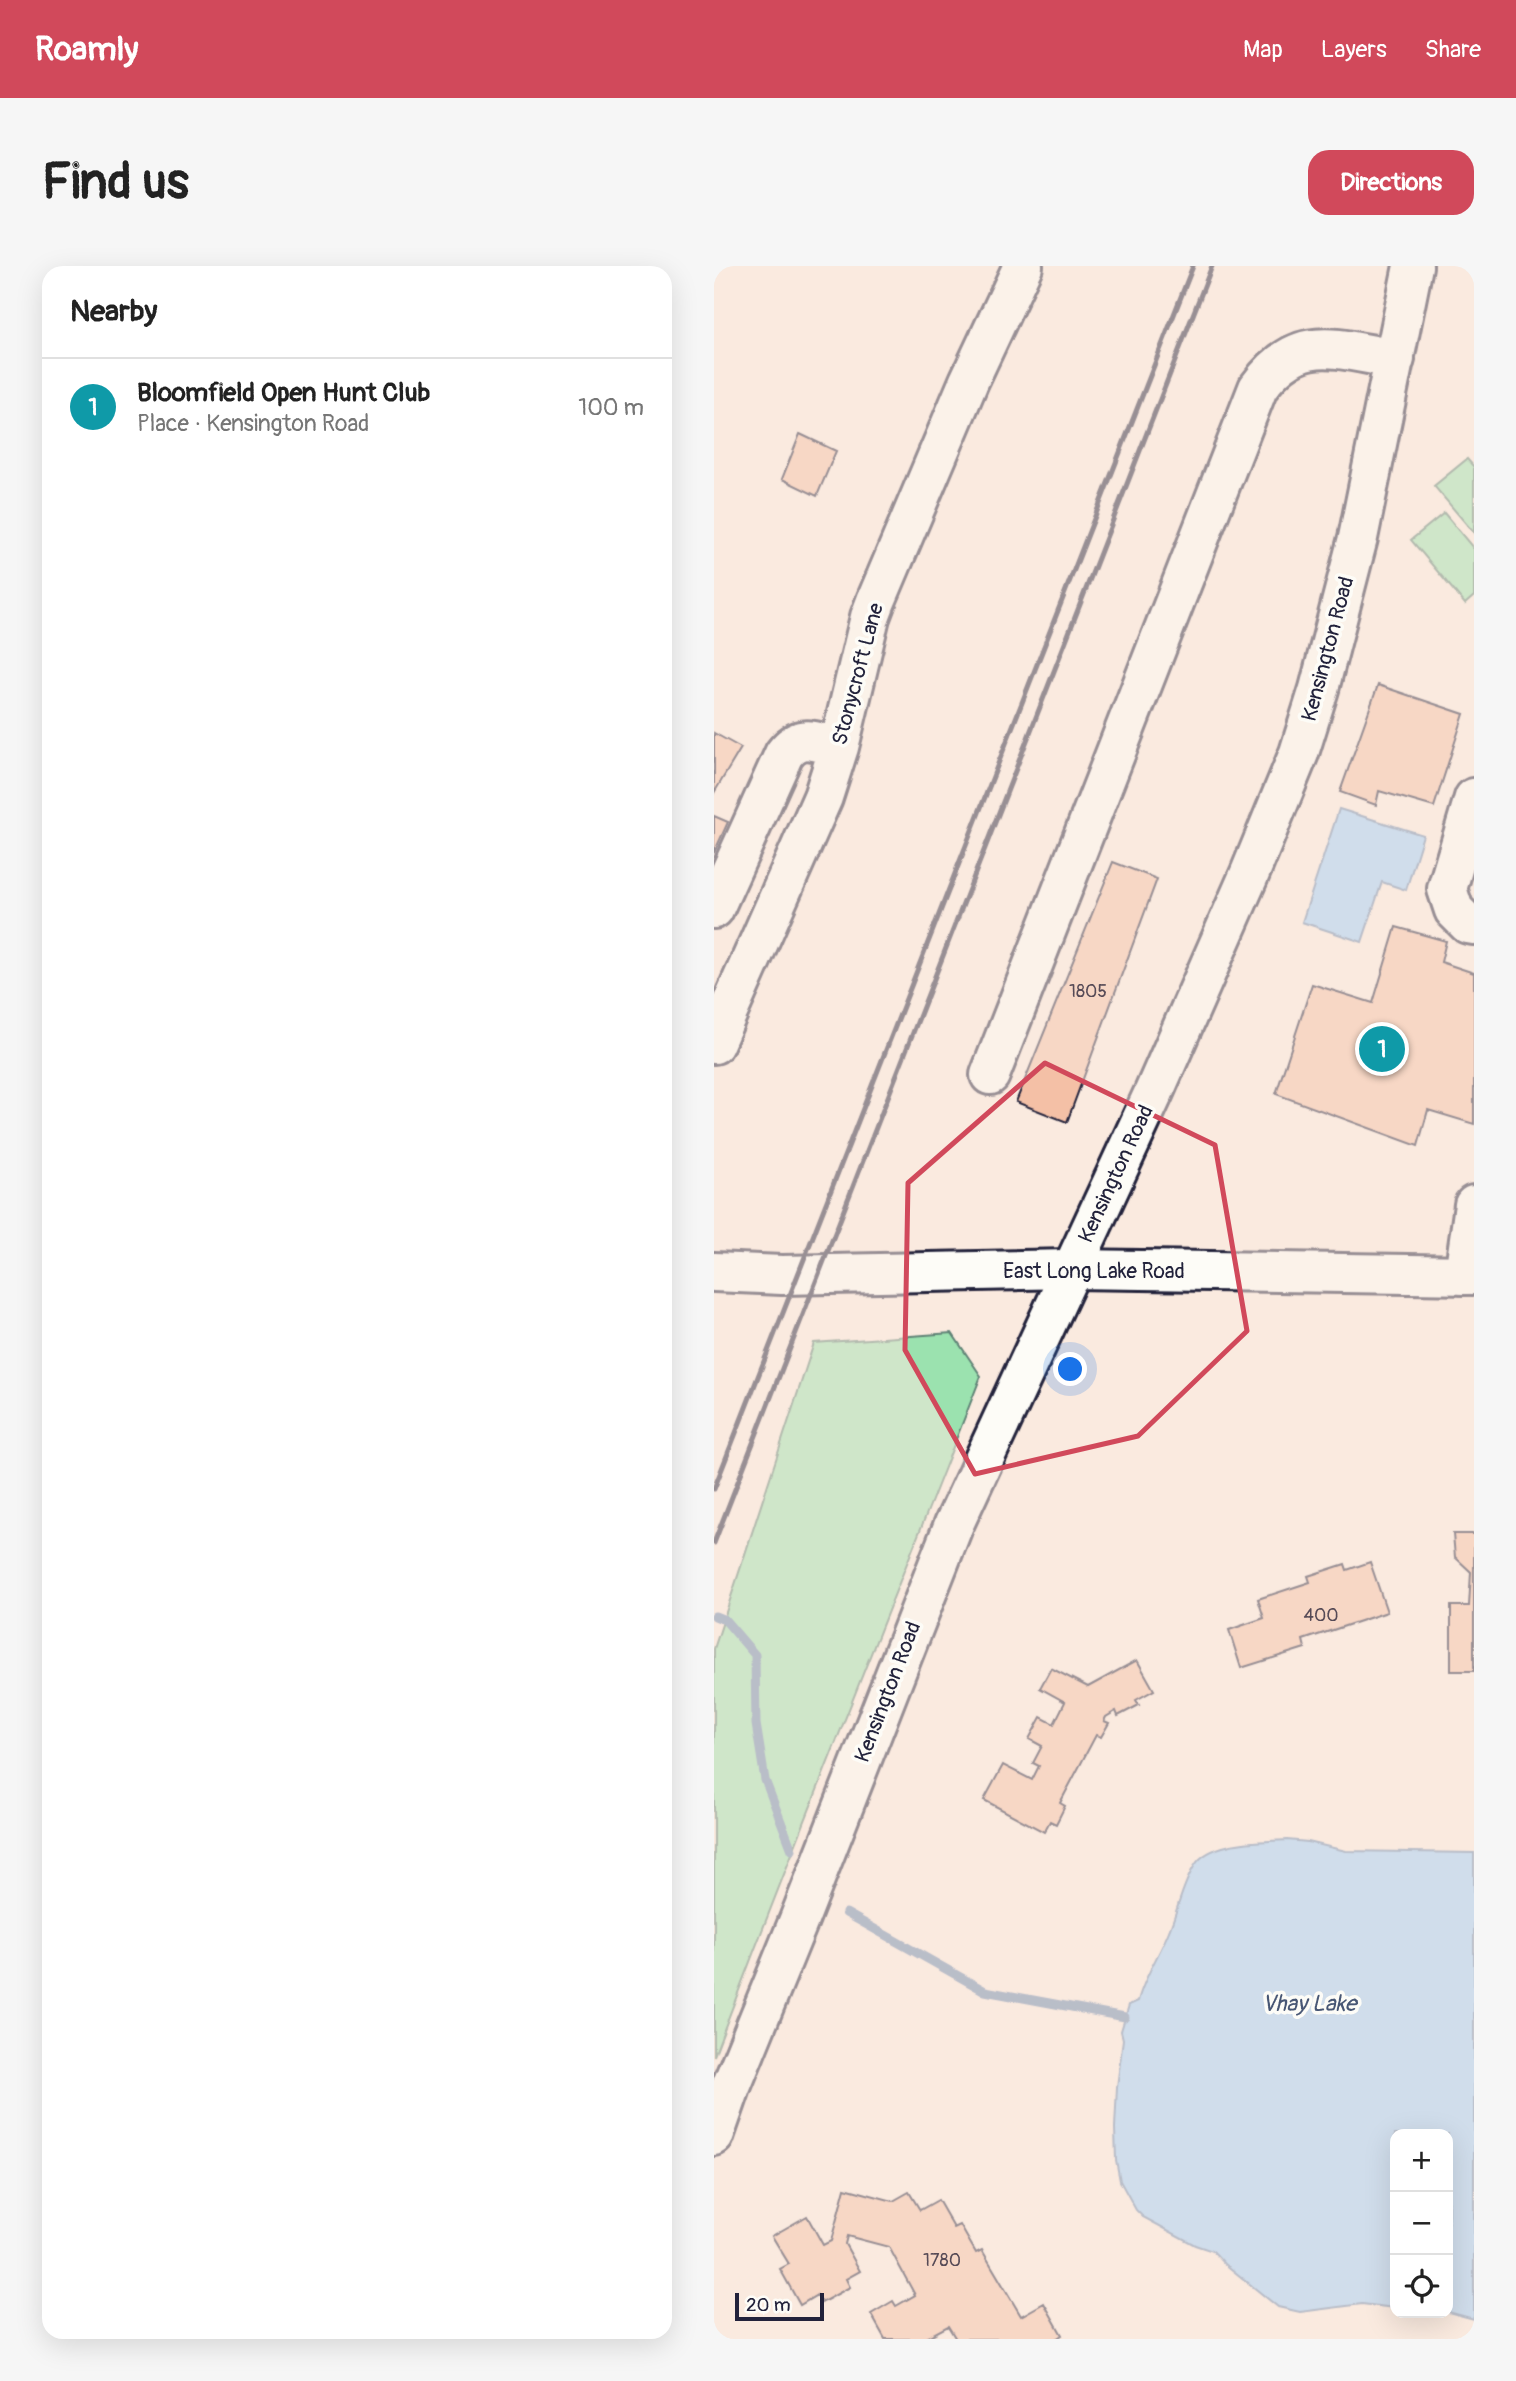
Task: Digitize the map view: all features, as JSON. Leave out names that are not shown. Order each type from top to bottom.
[{"type":"street","name":"Stonycroft Lane","points":[[717,1027],[823,797],[839,747],[876,601],[969,381],[1023,266]]},
{"type":"street","name":"Kensington Road","points":[[714,2136],[954,1524],[1199,991],[1299,753],[1358,538],[1413,266]]},
{"type":"street","points":[[990,1075],[1258,388],[1272,370],[1289,357],[1306,349],[1323,346],[1395,359]]},
{"type":"street","points":[[714,909],[788,748],[801,739],[839,747]]},
{"type":"street","points":[[1474,797],[1447,889],[1454,910],[1468,924],[1474,925]]},
{"type":"street","points":[[1469,1275],[1474,1205]]},
{"type":"street","name":"East Long Lake Road","points":[[714,1272],[782,1275],[1072,1269],[1469,1275]]},
{"type":"highlighted area","points":[[1045,1063],[1215,1145],[1247,1331],[1138,1436],[975,1474],[905,1350],[908,1183]]},
{"type":"green space","points":[[1467,459],[1474,467],[1474,533],[1434,486]]},
{"type":"green space","points":[[1444,513],[1474,549],[1474,596],[1465,604],[1411,540]]},
{"type":"green space","points":[[952,1333],[981,1376],[714,2056],[714,1649],[814,1343]]},
{"type":"water","points":[[1339,809],[1423,835],[1406,890],[1382,882],[1362,942],[1302,922]]},
{"type":"water","name":"Vhay Lake","points":[[1287,1840],[1346,1851],[1474,1853],[1474,2319],[1453,2313],[1453,2129],[1390,2129],[1390,2307],[1362,2304],[1300,2312],[1278,2307],[1213,2251],[1195,2245],[1143,2217],[1136,2210],[1120,2181],[1116,2160],[1117,2087],[1123,2039],[1121,2031],[1129,2005],[1138,2001],[1195,1865],[1212,1851],[1250,1842]]},
{"type":"building","points":[[800,434],[836,451],[817,496],[782,479]]},
{"type":"building","points":[[1378,685],[1464,714],[1434,807],[1379,791],[1376,805],[1340,792]]},
{"type":"building","points":[[714,733],[741,748],[714,793]]},
{"type":"building","points":[[714,816],[728,822],[714,853]]},
{"type":"building","points":[[1113,862],[1157,879],[1067,1122],[1016,1102]]},
{"type":"building","points":[[1396,927],[1446,941],[1441,962],[1474,973],[1474,1124],[1428,1110],[1418,1146],[1276,1094],[1312,984],[1373,1003]]},
{"type":"building","points":[[1453,1534],[1474,1534],[1474,1671],[1451,1671],[1451,1606],[1469,1606],[1471,1572],[1455,1557]]},
{"type":"building","points":[[1370,1562],[1387,1612],[1303,1640],[1305,1648],[1241,1668],[1229,1630],[1264,1618],[1258,1599],[1310,1582],[1308,1576],[1345,1564],[1347,1570]]},
{"type":"building","points":[[1137,1660],[1154,1690],[1136,1700],[1139,1705],[1118,1716],[1116,1711],[1106,1717],[1104,1721],[1109,1723],[1101,1737],[1096,1735],[1060,1803],[1065,1806],[1056,1824],[1050,1821],[1044,1832],[984,1800],[1003,1765],[1032,1780],[1039,1766],[1033,1763],[1042,1746],[1029,1739],[1041,1717],[1054,1724],[1065,1702],[1040,1688],[1051,1668],[1088,1687]]},
{"type":"building","points":[[845,2188],[893,2201],[909,2192],[920,2210],[938,2200],[954,2228],[960,2225],[976,2253],[982,2250],[1021,2316],[1044,2303],[1062,2335],[1056,2339],[956,2339],[948,2326],[924,2339],[885,2339],[871,2314],[893,2301],[896,2306],[915,2295],[889,2247],[847,2236],[845,2244],[860,2271],[846,2279],[850,2287],[821,2303],[817,2295],[800,2305],[780,2269],[789,2264],[772,2236],[807,2216],[823,2245],[831,2241]]},
{"type":"waterway","points":[[715,1616],[725,1620],[755,1655],[756,1724],[765,1780],[792,1850]]},
{"type":"waterway","points":[[846,1913],[985,1991],[1125,2017]]},
{"type":"railway","points":[[714,1489],[1193,266]]},
{"type":"railway","points":[[714,1543],[1212,266]]},
{"type":"place","name":"Bloomfield Open Hunt Club","points":[[1382,1049]]}]
